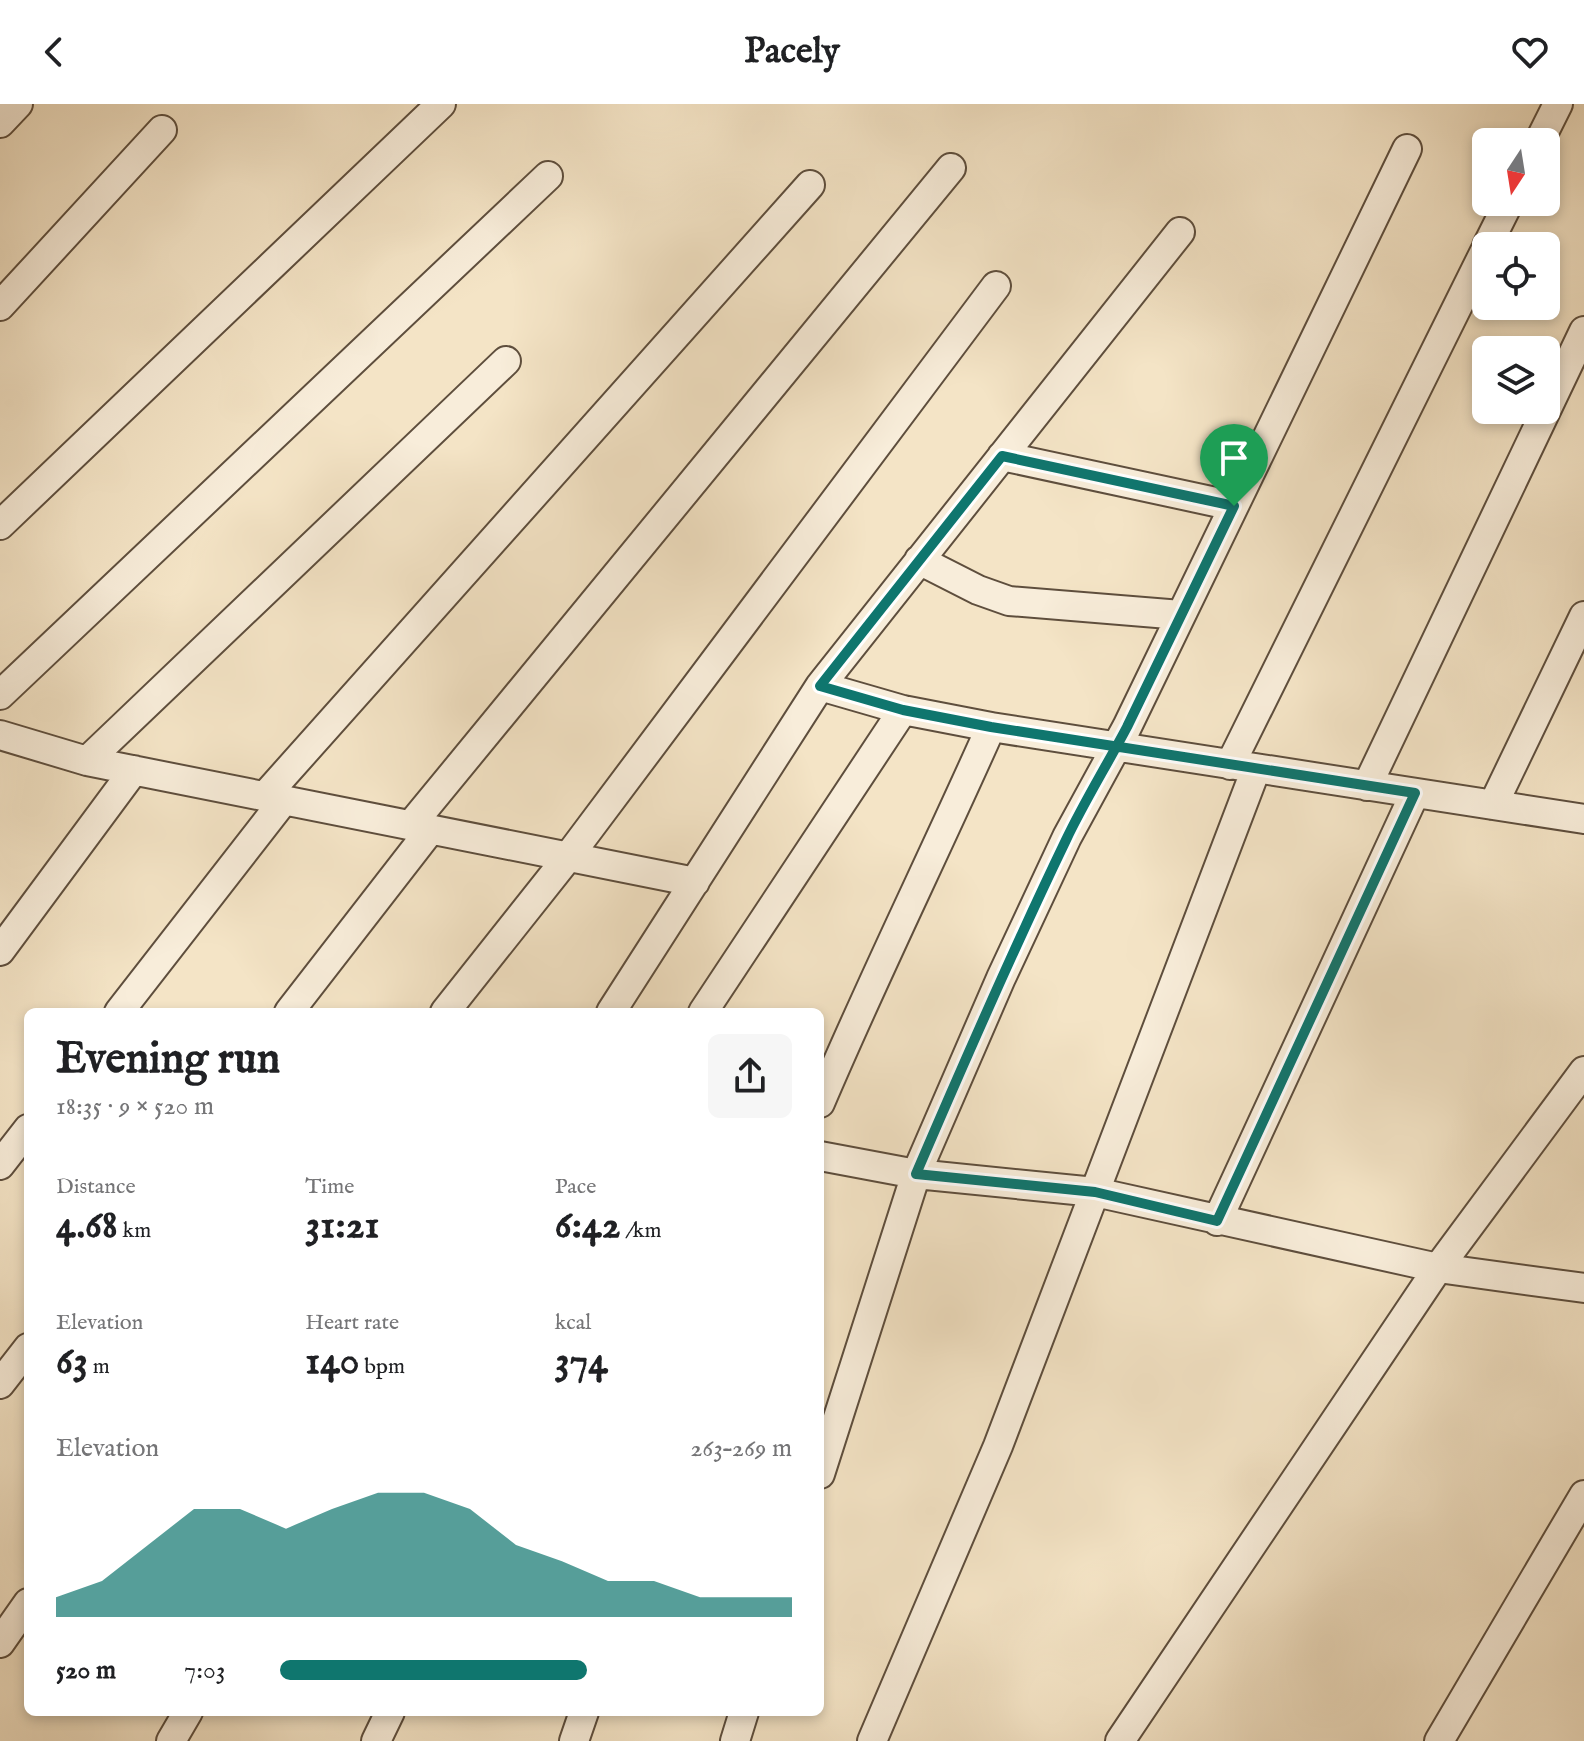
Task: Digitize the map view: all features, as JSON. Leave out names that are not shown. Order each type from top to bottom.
[{"type":"street","points":[[0,123],[18,104]]},
{"type":"street","points":[[0,525],[441,104]]},
{"type":"street","points":[[1546,128],[1558,104]]},
{"type":"street","points":[[0,306],[162,130]]},
{"type":"street","points":[[824,1462],[916,1174],[1001,978],[1067,837],[1116,747],[1407,149]]},
{"type":"street","points":[[292,1008],[421,827],[951,168]]},
{"type":"street","points":[[0,695],[548,176]]},
{"type":"street","points":[[122,1008],[274,798],[810,185]]},
{"type":"street","points":[[614,1008],[820,686],[1180,232]]},
{"type":"street","points":[[872,1741],[998,1446],[1095,1192],[1243,767],[1472,280]]},
{"type":"street","points":[[448,1008],[568,857],[996,286]]},
{"type":"street","points":[[1367,786],[1584,331]]},
{"type":"street","points":[[87,761],[506,361]]},
{"type":"street","points":[[1002,456],[1234,506]]},
{"type":"street","points":[[919,560],[978,590],[1009,601],[1181,615]]},
{"type":"street","points":[[1493,805],[1584,616]]},
{"type":"street","points":[[820,686],[903,710],[991,727],[1584,819]]},
{"type":"street","points":[[706,1008],[903,710]]},
{"type":"street","points":[[824,1094],[865,997],[991,727]]},
{"type":"street","points":[[2,737],[87,761],[695,882]]},
{"type":"street","points":[[0,951],[134,770]]},
{"type":"street","points":[[1217,1221],[1415,793]]},
{"type":"street","points":[[1120,1741],[1438,1268],[1584,1071]]},
{"type":"street","points":[[0,1165],[24,1134]]},
{"type":"street","points":[[824,1157],[916,1174],[1095,1192],[1438,1268],[1584,1288]]},
{"type":"street","points":[[0,1384],[24,1353]]},
{"type":"street","points":[[1439,1741],[1584,1495]]},
{"type":"street","points":[[0,1643],[24,1609]]},
{"type":"street","points":[[171,1741],[186,1716]]},
{"type":"street","points":[[376,1741],[388,1716]]},
{"type":"street","points":[[574,1741],[583,1716]]},
{"type":"street","points":[[735,1741],[743,1716]]},
{"type":"route","points":[[1234,506],[1002,456],[820,686],[903,710],[991,727],[1116,747],[1415,793],[1217,1221],[1095,1192],[916,1174],[1001,978],[1067,837],[1116,747],[1127,727],[1234,506]]}]
